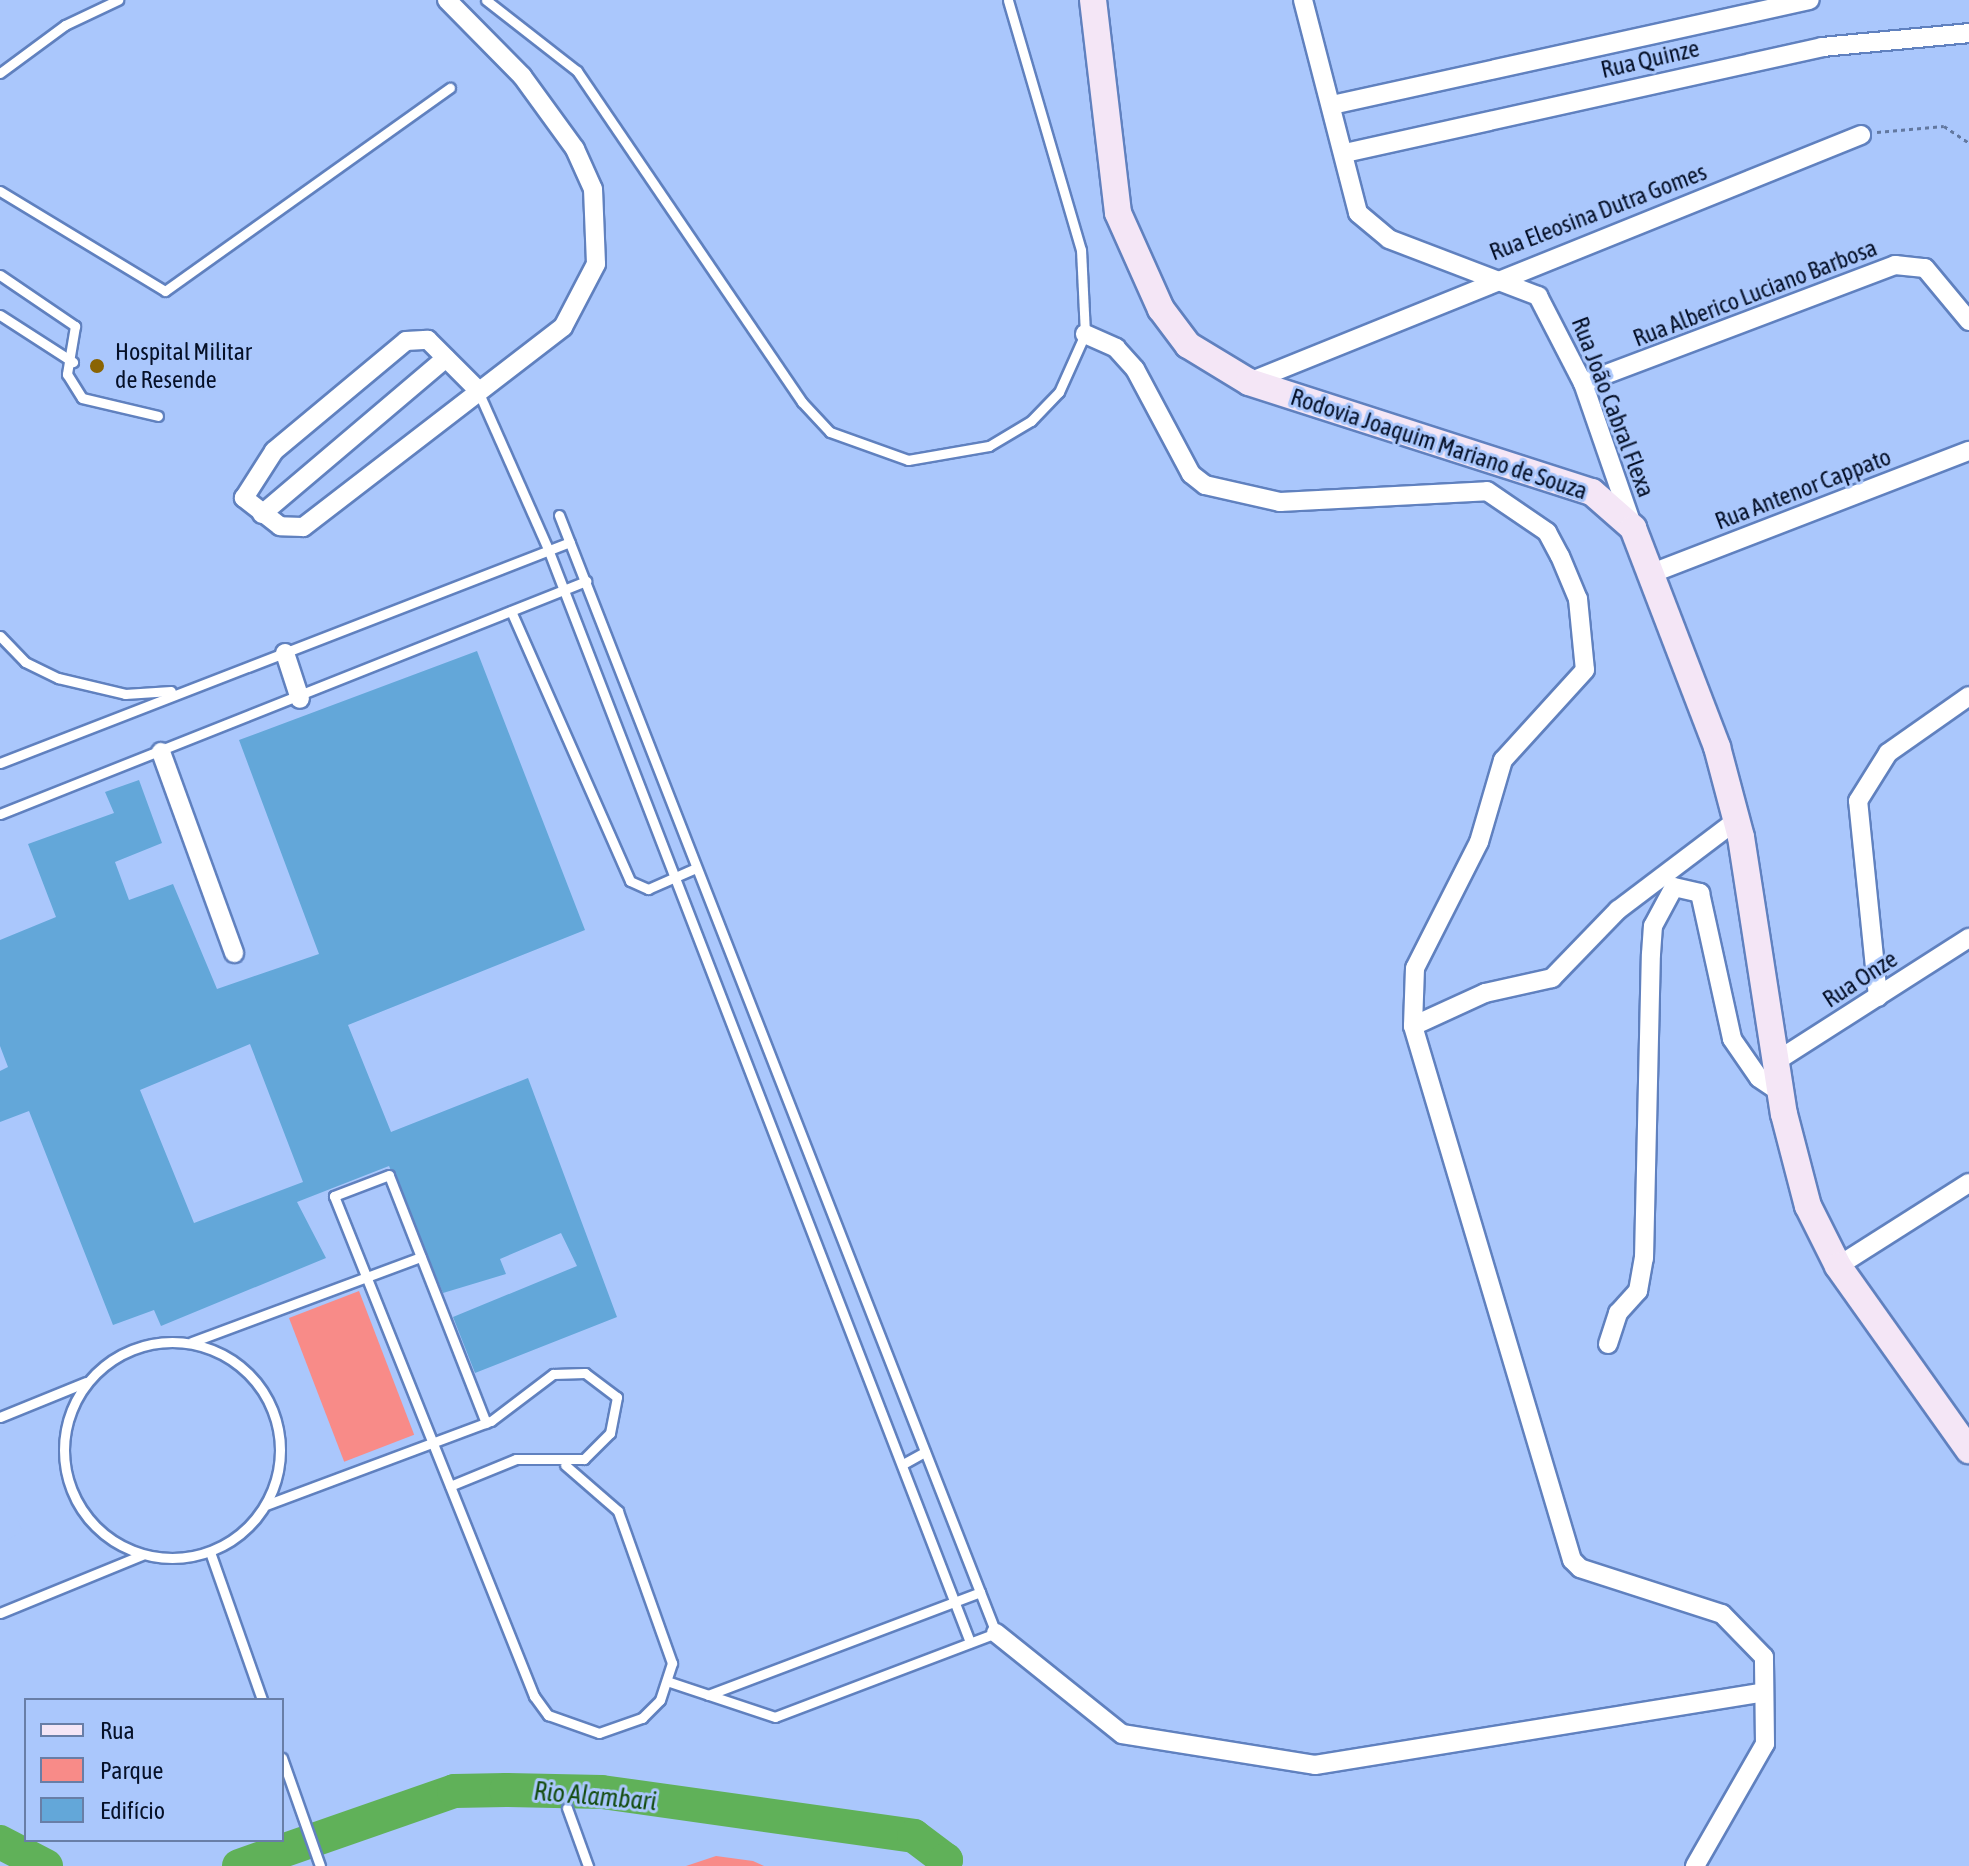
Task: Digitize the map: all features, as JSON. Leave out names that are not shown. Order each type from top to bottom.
[{"type":"main road","name":"Rodovia Joaquim Mariano de Souza","points":[[1093,0],[1118,213],[1179,333],[1249,382],[1592,492],[1633,528],[1655,572],[1737,820],[1781,1093],[1808,1206],[1838,1266],[1967,1440]]},
{"type":"street","points":[[447,0],[522,76],[575,149],[593,189],[596,264],[577,308],[563,327],[476,388],[303,527],[286,528],[262,514],[244,498],[255,470],[391,351],[419,338],[446,358],[476,388]]},
{"type":"street","name":"Rua João Cabral Flexa","points":[[1303,0],[1345,153],[1352,201],[1375,233],[1497,277],[1538,296],[1583,383],[1633,528]]},
{"type":"street","name":"Rua Quinze","points":[[1332,105],[1810,0]]},
{"type":"street","name":"Rua Quinze","points":[[1345,153],[1822,47],[1969,33]]},
{"type":"street","name":"Rua Eleosina Dutra Gomes","points":[[1249,382],[1497,277],[1861,135]]},
{"type":"street","name":"Rua Alberico Luciano Barbosa","points":[[1583,383],[1895,265],[1925,268],[1969,321]]},
{"type":"street","points":[[1085,334],[1116,348],[1135,369],[1191,474],[1205,485],[1280,502],[1487,491],[1547,532],[1578,599],[1585,670],[1503,760],[1473,855],[1415,968],[1413,1026],[1572,1560],[1722,1614],[1758,1643],[1765,1669],[1760,1693],[1765,1744],[1695,1866]]},
{"type":"street","points":[[262,514],[446,358]]},
{"type":"street","name":"Rua Antenor Cappato","points":[[1655,572],[1969,451]]},
{"type":"street","points":[[285,653],[300,699]]},
{"type":"street","points":[[1878,997],[1858,801],[1888,753],[1969,696]]},
{"type":"street","points":[[161,752],[234,953]]},
{"type":"street","points":[[1413,1026],[1485,993],[1552,978],[1618,910],[1737,820]]},
{"type":"street","points":[[1608,1344],[1618,1313],[1638,1291],[1644,1258],[1653,926],[1674,887],[1700,893],[1732,1039],[1759,1078],[1781,1093]]},
{"type":"street","name":"Rua Onze","points":[[1778,1060],[1969,938]]},
{"type":"street","points":[[1838,1266],[1969,1183]]},
{"type":"street","points":[[996,1633],[1122,1734],[1315,1765],[1760,1693]]},
{"type":"lane","points":[[0,73],[65,25],[118,0]]},
{"type":"lane","points":[[486,0],[577,71],[770,358],[830,432],[908,460],[989,446],[1031,421],[1059,392],[1085,334],[1081,250],[1008,0]]},
{"type":"lane","points":[[0,191],[165,291],[450,88]]},
{"type":"lane","points":[[0,275],[75,326],[73,362],[67,374],[82,398],[158,416]]},
{"type":"lane","points":[[0,315],[73,362]]},
{"type":"lane","points":[[476,388],[548,549],[970,1642]]},
{"type":"lane","points":[[559,515],[996,1633],[775,1717],[670,1682]]},
{"type":"lane","points":[[0,763],[570,542]]},
{"type":"lane","points":[[0,814],[300,699],[511,611],[565,594],[586,581]]},
{"type":"lane","points":[[511,611],[630,881],[648,889],[696,868]]},
{"type":"lane","points":[[0,636],[25,662],[88,688],[125,694],[186,689]]},
{"type":"lane","points":[[486,1423],[389,1175],[334,1196],[534,1696],[548,1715],[573,1728],[619,1728],[642,1718],[670,1682],[669,1642],[618,1511],[565,1465]]},
{"type":"lane","points":[[0,1417],[86,1382],[133,1348],[190,1343],[421,1257]]},
{"type":"lane","points":[[0,1613],[142,1555],[210,1552],[242,1533],[266,1505],[280,1449],[271,1404],[233,1361],[190,1343]]},
{"type":"lane","points":[[266,1505],[486,1423],[553,1374],[571,1369],[603,1382],[617,1397],[618,1418],[597,1451],[565,1465],[516,1459],[450,1486]]},
{"type":"lane","points":[[86,1382],[69,1413],[62,1448],[67,1484],[92,1524],[142,1555]]},
{"type":"lane","points":[[903,1464],[925,1452]]},
{"type":"lane","points":[[210,1552],[261,1698]]},
{"type":"lane","points":[[708,1695],[980,1592]]},
{"type":"lane","points":[[284,1764],[320,1866]]},
{"type":"lane","points":[[567,1808],[588,1866]]},
{"type":"path","points":[[1861,135],[1944,126],[1969,143]]},
{"type":"green space","points":[[359,1291],[414,1435],[344,1462],[289,1318]]},
{"type":"green space","points":[[716,1856],[753,1861],[764,1866],[686,1866]]},
{"type":"pier","points":[[5,1495],[23,1532],[0,1543],[0,1497]]},
{"type":"building","points":[[477,651],[585,930],[348,1025],[391,1132],[528,1078],[617,1317],[475,1373],[453,1317],[577,1266],[561,1233],[500,1259],[506,1274],[443,1293],[389,1166],[297,1202],[326,1258],[161,1326],[154,1310],[113,1325],[29,1111],[0,1122],[0,1071],[8,1067],[0,1046],[0,940],[56,917],[28,844],[114,813],[105,792],[139,780],[162,843],[115,862],[129,900],[173,884],[217,989],[319,954],[239,740]],"holes":[[[250,1044],[303,1182],[194,1223],[140,1090]]]},
{"type":"waterway","name":"Rio Alambari","points":[[239,1866],[454,1791],[506,1790],[602,1792],[914,1836],[946,1860],[943,1866]]},
{"type":"waterway","name":"Rio Alambari","points":[[0,1842],[46,1866]]},
{"type":"place","name":"Hospital Militar de Resende","points":[[97,366]]}]
